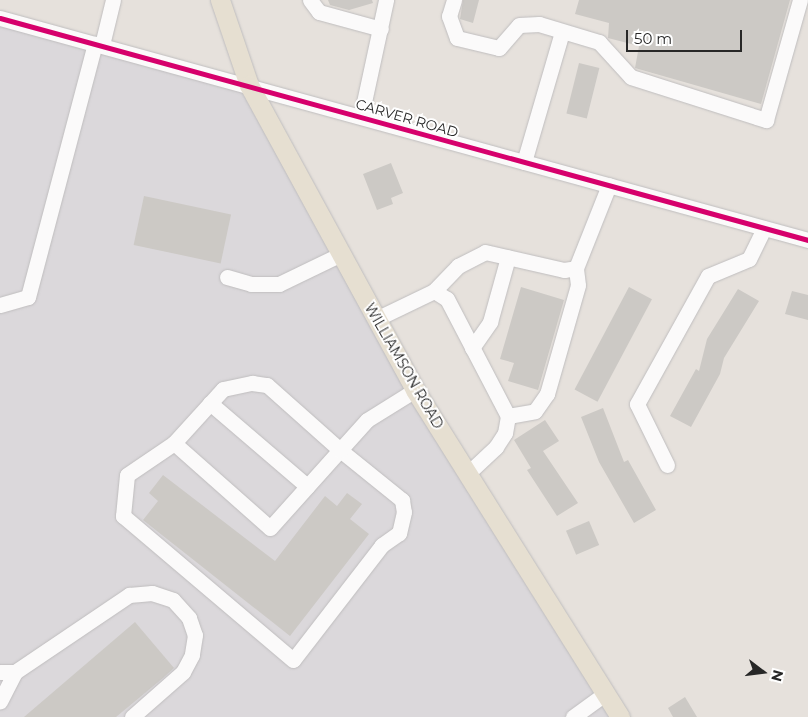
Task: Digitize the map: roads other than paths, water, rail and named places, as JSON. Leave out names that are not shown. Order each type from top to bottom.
[{"type":"main road","name":"WILLIAMSON ROAD","points":[[220,0],[249,85],[414,390],[620,717]]},
{"type":"street","points":[[0,305],[28,298],[98,44],[113,0]]},
{"type":"street","points":[[310,0],[319,12],[381,29]]},
{"type":"street","points":[[361,116],[386,0]]},
{"type":"street","points":[[454,0],[449,16],[457,38],[499,48],[519,25],[539,24],[599,42],[631,77],[766,120],[800,0]]},
{"type":"street","name":"CARVER ROAD","points":[[0,18],[808,240]]},
{"type":"street","points":[[524,162],[562,32]]},
{"type":"street","points":[[508,416],[535,411],[547,394],[578,285],[576,268],[609,185]]},
{"type":"street","points":[[667,465],[637,404],[708,276],[749,259],[764,228]]},
{"type":"street","points":[[376,319],[434,291],[474,256],[485,252],[564,270],[576,268]]},
{"type":"street","points":[[227,277],[251,284],[279,284],[341,254]]},
{"type":"street","points":[[472,348],[490,322],[508,257]]},
{"type":"street","points":[[434,291],[447,299],[508,416],[505,433],[496,447],[468,473]]},
{"type":"street","points":[[252,383],[267,385],[340,450],[402,500],[404,512],[399,533],[382,545],[293,660],[123,516],[127,475],[174,443],[223,388],[252,383]]},
{"type":"street","points":[[174,443],[270,528],[367,420],[414,390]]},
{"type":"street","points":[[210,403],[307,486]]},
{"type":"street","points":[[0,701],[7,672],[129,595],[152,593],[172,600],[189,618],[195,635],[192,655],[183,672],[132,717]]},
{"type":"street","points":[[573,717],[605,694]]}]
